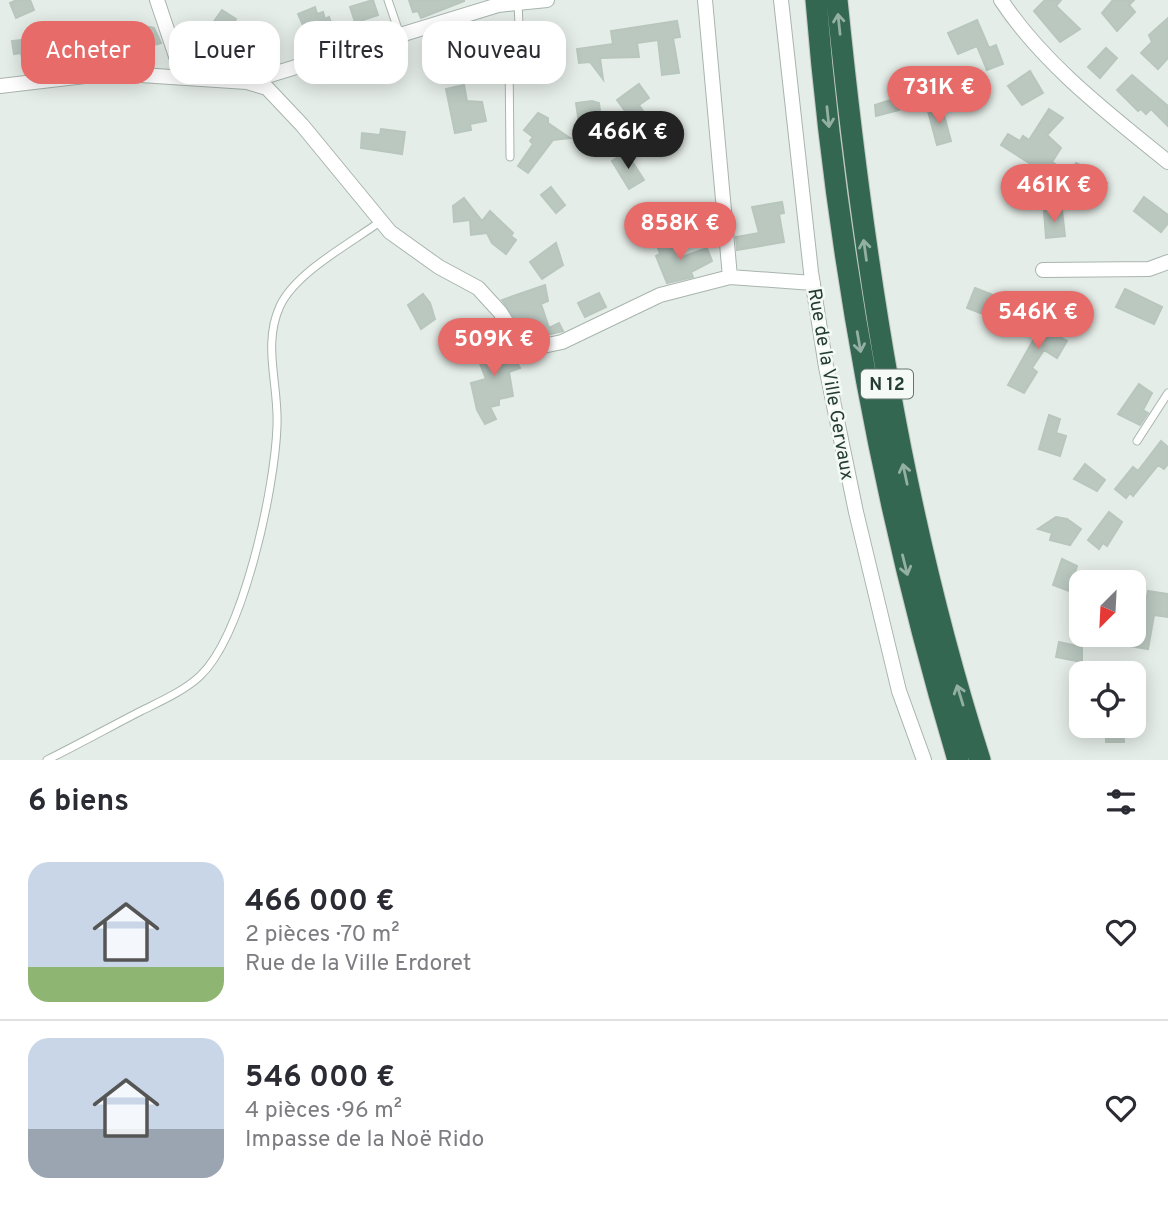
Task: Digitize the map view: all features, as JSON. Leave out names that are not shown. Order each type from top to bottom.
[{"type":"highway","name":"N 12","points":[[816,0],[838,202],[867,388],[901,550],[958,760]]},
{"type":"highway","name":"N 12","points":[[837,0],[858,201],[889,396],[930,588],[980,760]]},
{"type":"street","points":[[157,0],[169,36]]},
{"type":"street","points":[[408,33],[498,5],[547,0]]},
{"type":"street","points":[[705,0],[730,277]]},
{"type":"street","name":"Rue de la Ville Gervaux","points":[[781,0],[813,284],[826,366],[856,512],[899,691],[924,760]]},
{"type":"street","points":[[1001,0],[1025,33],[1049,59],[1168,162]]},
{"type":"street","points":[[0,86],[110,73],[169,76]]},
{"type":"street","points":[[253,84],[267,89],[317,141],[390,232],[439,267],[478,288],[500,312],[524,350],[562,341],[660,295],[730,277],[813,284]]},
{"type":"street","points":[[1043,270],[1149,269],[1168,262]]},
{"type":"lane","points":[[388,0],[395,21]]},
{"type":"lane","points":[[510,158],[509,57],[519,25],[518,3]]},
{"type":"lane","points":[[47,760],[187,686],[214,661],[223,646],[251,565],[269,491],[277,425],[270,350],[273,326],[281,304],[297,282],[381,221]]},
{"type":"lane","points":[[1137,441],[1168,393]]},
{"type":"building","points":[[30,0],[34,10],[16,18],[10,3]]},
{"type":"building","points":[[373,0],[378,15],[363,21],[355,21],[350,7]]},
{"type":"building","points":[[409,0],[464,1],[421,18],[418,11],[413,12]]},
{"type":"building","points":[[1045,0],[1061,0],[1056,6],[1080,29],[1060,42],[1034,11]]},
{"type":"building","points":[[1113,0],[1134,0],[1129,5],[1135,12],[1117,31],[1102,13]]},
{"type":"building","points":[[315,7],[317,14],[323,12],[325,19],[329,17],[330,21],[301,21],[298,14]]},
{"type":"building","points":[[222,10],[236,19],[235,21],[214,21]]},
{"type":"building","points":[[1168,18],[1168,58],[1158,69],[1141,53],[1152,42],[1149,35]]},
{"type":"building","points":[[977,20],[989,48],[996,45],[1003,64],[987,70],[977,46],[958,54],[948,33]]},
{"type":"building","points":[[677,21],[680,37],[673,38],[679,73],[662,75],[658,40],[637,43],[639,57],[600,58],[603,79],[590,62],[579,63],[577,49],[613,44],[611,31]]},
{"type":"building","points":[[155,30],[161,43],[155,45]]},
{"type":"building","points":[[21,40],[21,53],[14,54],[12,41]]},
{"type":"building","points":[[1106,48],[1117,58],[1100,78],[1088,67]]},
{"type":"building","points":[[1030,71],[1043,93],[1022,105],[1008,86]]},
{"type":"building","points":[[1132,75],[1168,106],[1168,126],[1151,109],[1146,114],[1141,109],[1138,111],[1117,90]]},
{"type":"building","points":[[639,84],[649,98],[639,105],[645,114],[634,123],[617,100]]},
{"type":"building","points":[[464,85],[467,101],[482,102],[486,121],[470,124],[471,130],[455,133],[446,89]]},
{"type":"building","points":[[897,98],[899,110],[876,116],[875,105]]},
{"type":"building","points":[[576,103],[599,103],[601,120],[579,123]]},
{"type":"building","points":[[942,108],[951,141],[937,145],[928,111]]},
{"type":"building","points":[[1049,109],[1063,118],[1047,135],[1061,148],[1052,162],[1069,173],[1062,184],[1001,145],[1008,134],[1020,141],[1023,136],[1029,140]]},
{"type":"building","points":[[538,113],[548,118],[548,123],[570,138],[553,140],[528,173],[518,166],[533,144],[530,141],[533,137],[524,130]]},
{"type":"building","points":[[381,129],[405,132],[402,154],[361,148],[362,133],[380,135]]},
{"type":"building","points":[[626,152],[644,180],[629,189],[612,161]]},
{"type":"building","points":[[1076,163],[1095,172],[1094,175],[1107,183],[1097,198],[1066,178]]},
{"type":"building","points":[[551,187],[565,205],[556,213],[541,195]]},
{"type":"building","points":[[1144,197],[1168,215],[1168,223],[1161,232],[1134,211]]},
{"type":"building","points":[[464,198],[482,221],[490,211],[513,233],[511,236],[516,240],[506,254],[492,243],[487,233],[471,235],[470,220],[454,222],[453,206]]},
{"type":"building","points":[[782,202],[784,213],[779,214],[784,242],[737,250],[736,237],[759,233],[752,207]]},
{"type":"building","points":[[1062,210],[1065,236],[1046,238],[1044,211]]},
{"type":"building","points":[[668,238],[671,249],[677,248],[682,257],[707,248],[712,261],[691,272],[693,277],[667,283],[656,256],[660,254],[656,242]]},
{"type":"building","points":[[556,243],[563,265],[542,279],[530,262]]},
{"type":"building","points":[[545,285],[548,301],[541,304],[549,328],[559,323],[563,331],[529,339],[502,300]]},
{"type":"building","points":[[975,288],[1003,299],[1005,294],[1022,300],[1016,318],[1007,314],[1004,322],[967,308]]},
{"type":"building","points":[[1125,289],[1162,307],[1154,324],[1116,307]]},
{"type":"building","points":[[599,293],[606,307],[585,317],[578,303]]},
{"type":"building","points":[[423,294],[430,303],[435,319],[421,329],[408,305]]},
{"type":"building","points":[[1043,310],[1055,317],[1050,325],[1059,331],[1056,335],[1067,341],[1057,358],[1044,350],[1032,368],[1037,372],[1024,393],[1008,385],[1035,337],[1029,334]]},
{"type":"building","points":[[494,321],[520,368],[509,372],[513,396],[499,399],[499,405],[490,407],[496,419],[485,424],[477,410],[471,383],[486,379],[475,351],[502,340]]},
{"type":"building","points":[[1139,384],[1152,393],[1143,410],[1148,413],[1140,425],[1118,414]]},
{"type":"building","points":[[1049,415],[1060,419],[1056,433],[1066,436],[1060,456],[1039,449]]},
{"type":"building","points":[[1161,441],[1168,447],[1168,464],[1164,469],[1158,465],[1133,496],[1130,493],[1126,498],[1115,489],[1133,467],[1138,471]]},
{"type":"building","points":[[1085,464],[1105,480],[1097,491],[1074,479]]},
{"type":"building","points":[[1109,512],[1122,522],[1107,546],[1103,543],[1099,549],[1088,540]]},
{"type":"building","points":[[1056,517],[1067,519],[1081,529],[1070,545],[1050,540],[1052,533],[1038,529]]},
{"type":"building","points":[[1062,559],[1077,566],[1076,570],[1069,570],[1069,591],[1053,585]]},
{"type":"building","points":[[1148,591],[1168,594],[1168,617],[1154,615],[1148,649],[1142,648],[1146,648]]},
{"type":"building","points":[[1059,642],[1069,644],[1069,648],[1082,648],[1082,661],[1056,657]]},
{"type":"building","points":[[1106,738],[1124,738],[1124,742],[1106,742]]}]
